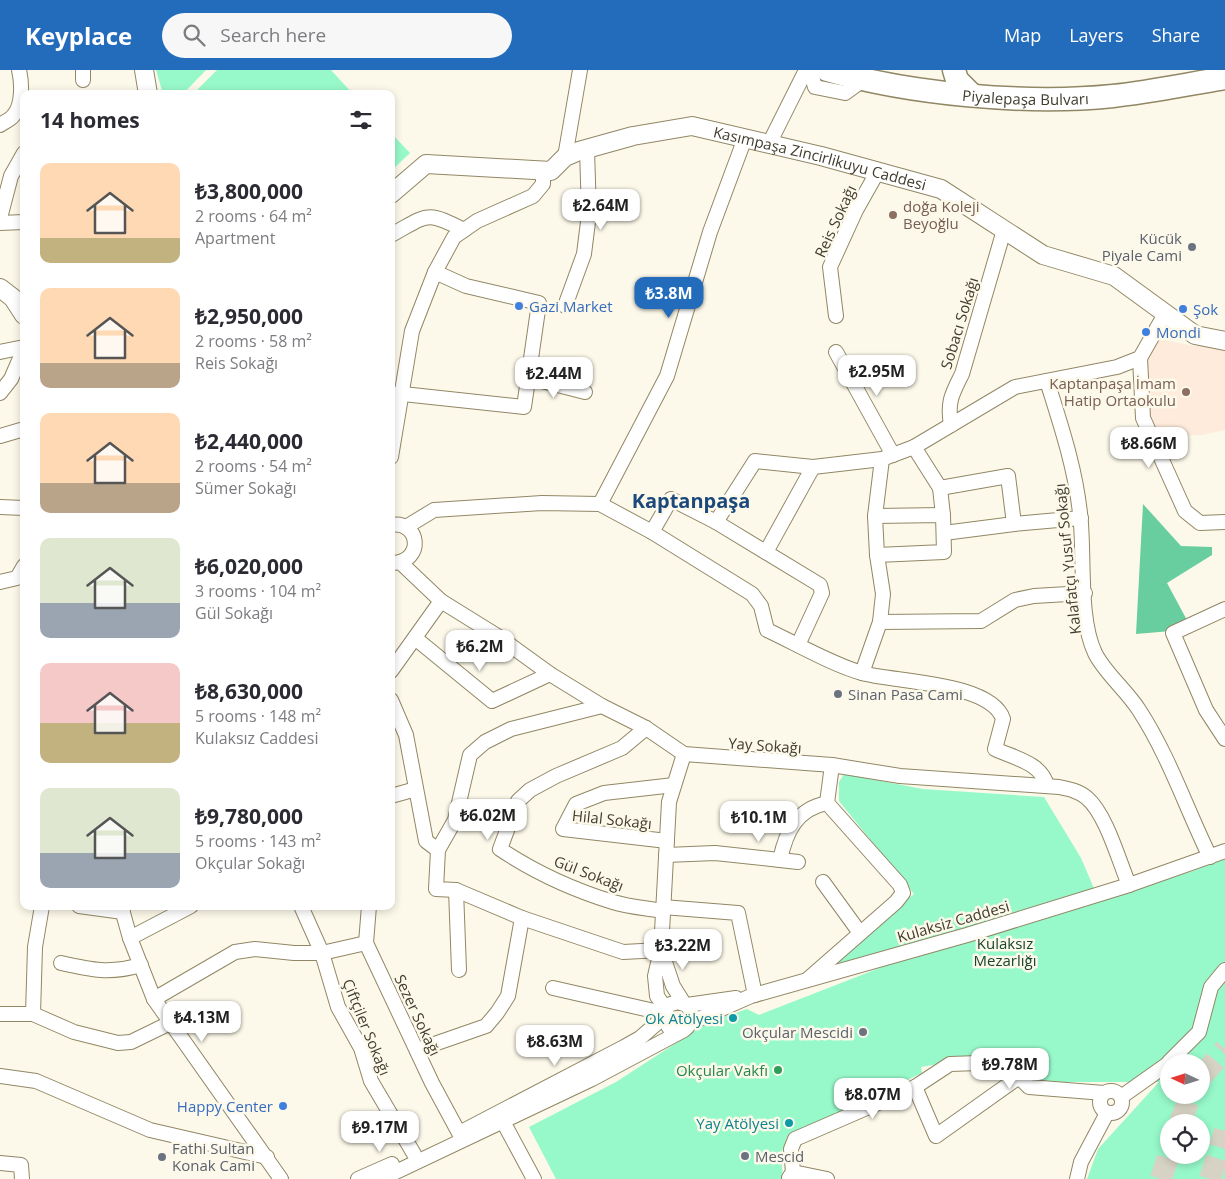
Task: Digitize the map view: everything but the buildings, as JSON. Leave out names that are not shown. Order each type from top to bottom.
[{"type":"main road","name":"Piyalepaşa Bulvarı","points":[[827,70],[863,80],[909,88],[972,95],[1031,98],[1112,96],[1225,78]]},
{"type":"main road","points":[[909,88],[920,80],[924,70]]},
{"type":"main road","points":[[954,70],[956,80],[972,95]]},
{"type":"street","points":[[19,70],[21,90]]},
{"type":"street","points":[[144,70],[147,90]]},
{"type":"street","points":[[565,157],[580,70]]},
{"type":"street","points":[[769,144],[806,70]]},
{"type":"street","points":[[810,70],[815,87],[845,93],[863,80]]},
{"type":"street","points":[[0,125],[19,120],[20,103]]},
{"type":"street","name":"Kasımpaşa Zincirlikuyu Caddesi","points":[[544,170],[551,171],[565,157],[587,149],[634,136],[692,126],[878,171],[941,189],[1043,255],[1114,276],[1195,335],[1225,341]]},
{"type":"street","points":[[600,504],[667,376],[710,232],[745,138]]},
{"type":"street","points":[[565,306],[584,254],[589,214],[587,149]]},
{"type":"street","points":[[0,218],[11,176],[20,160]]},
{"type":"street","points":[[395,191],[426,164],[544,170],[542,184],[533,196],[477,221],[454,237],[435,272],[412,330],[397,394],[395,417]]},
{"type":"street","name":"Reis Sokağı","points":[[836,316],[830,267],[856,210],[878,171]]},
{"type":"street","points":[[395,233],[425,217],[437,216],[464,230]]},
{"type":"street","points":[[0,222],[20,222]]},
{"type":"street","name":"Sobacı Sokağı","points":[[951,425],[948,408],[952,393],[962,374],[1004,230]]},
{"type":"street","points":[[397,394],[524,407],[530,378],[539,303],[466,286],[435,272]]},
{"type":"street","points":[[0,288],[13,298],[20,309]]},
{"type":"street","points":[[1165,314],[1140,358],[1142,418],[1185,511],[1200,523],[1225,522]]},
{"type":"street","points":[[0,352],[20,349]]},
{"type":"street","points":[[836,352],[888,457],[875,516],[877,555],[884,594],[880,622],[862,672]]},
{"type":"street","points":[[0,393],[11,379],[20,358]]},
{"type":"street","points":[[716,522],[754,461],[813,467],[888,457],[914,447],[1015,387],[1117,367],[1140,358]]},
{"type":"street","points":[[530,378],[585,392]]},
{"type":"street","name":"Kalafatçı Yusuf Sokağı","points":[[1047,381],[1075,470],[1081,518],[1086,622],[1095,653],[1139,709],[1180,786],[1186,807],[1210,857]]},
{"type":"street","points":[[0,436],[20,430]]},
{"type":"street","points":[[877,555],[944,552],[940,488],[914,447]]},
{"type":"street","points":[[766,552],[813,467]]},
{"type":"street","points":[[940,488],[1008,476],[1014,524]]},
{"type":"street","points":[[652,532],[671,499],[716,522],[820,585],[822,593],[798,645]]},
{"type":"street","points":[[395,526],[406,527],[434,510],[542,503],[600,504],[652,532],[752,594],[760,606],[767,630],[862,672],[932,684],[972,694],[984,700],[998,710],[1003,719],[995,749],[1038,769],[1045,778],[1047,786]]},
{"type":"street","points":[[0,507],[20,508]]},
{"type":"street","points":[[875,516],[943,515]]},
{"type":"street","points":[[944,533],[1081,518]]},
{"type":"street","points":[[396,563],[407,560],[414,548],[414,537],[406,527]]},
{"type":"street","points":[[396,563],[441,601],[498,637],[550,674],[602,706],[646,728],[684,754],[669,802],[661,950],[655,976],[657,996],[670,1029],[685,1027],[692,1014],[673,986],[661,950]]},
{"type":"street","points":[[0,582],[17,578],[20,573]]},
{"type":"street","points":[[880,622],[981,621],[1015,600],[1034,596],[1085,593]]},
{"type":"street","points":[[395,666],[441,601]]},
{"type":"street","points":[[1225,609],[1173,632],[1206,710],[1225,739]]},
{"type":"street","points":[[415,638],[492,700],[550,674]]},
{"type":"street","points":[[602,706],[511,729],[485,742],[470,755],[455,820],[438,850],[436,889],[456,890],[522,918],[624,952],[661,950]]},
{"type":"street","points":[[395,709],[406,735],[426,841],[438,850]]},
{"type":"street","name":"Gül Sokağı","points":[[646,728],[614,753],[556,776],[530,790],[518,801],[500,849],[516,860],[614,902],[663,909]]},
{"type":"street","name":"Yay Sokağı","points":[[684,754],[832,765],[900,776],[1070,789],[1079,793],[1094,805],[1128,885]]},
{"type":"street","points":[[806,981],[896,902],[903,893],[900,885],[827,803],[832,765]]},
{"type":"street","name":"Hilal Sokağı","points":[[666,848],[563,829],[576,804],[604,793],[674,785]]},
{"type":"street","points":[[395,795],[416,789]]},
{"type":"street","points":[[780,860],[786,836],[805,810],[827,803]]},
{"type":"street","points":[[666,848],[798,862]]},
{"type":"street","name":"Kulaksiz Caddesi","points":[[501,1118],[592,1079],[685,1027],[753,996],[1128,885],[1225,850]]},
{"type":"street","points":[[823,882],[860,933]]},
{"type":"street","points":[[456,890],[459,970]]},
{"type":"street","points":[[381,1179],[501,1118],[640,1038],[673,1002],[685,1004],[753,996],[738,913],[663,909]]},
{"type":"street","points":[[33,1014],[35,947],[41,910]]},
{"type":"street","points":[[122,910],[130,938],[154,999],[281,1179]]},
{"type":"street","points":[[130,938],[183,910]]},
{"type":"street","name":"Çiftçiler Sokağı","points":[[303,910],[322,953],[338,1007],[361,1048],[370,1081],[414,1154]]},
{"type":"street","points":[[154,999],[234,952],[255,949],[294,953],[322,953],[366,943],[369,910]]},
{"type":"street","points":[[417,1050],[486,1026],[498,1013],[508,996],[522,918]]},
{"type":"street","name":"Sezer Sokağı","points":[[366,943],[459,1133]]},
{"type":"street","points":[[61,963],[98,971],[122,971],[142,965]]},
{"type":"street","points":[[1178,1054],[1199,1032],[1211,987],[1225,970]]},
{"type":"street","points":[[553,988],[664,1013]]},
{"type":"street","points":[[0,1014],[33,1014],[74,1032],[118,1044],[131,1042],[170,1023]]},
{"type":"street","points":[[827,1179],[791,1175],[791,1149],[795,1139],[915,1087],[950,1064],[979,1063],[1019,1077],[1029,1087],[1104,1093],[1115,1091],[1121,1097],[1122,1105],[1118,1110],[1107,1113],[1080,1162],[1077,1179]]},
{"type":"street","points":[[1121,1097],[1160,1069]]},
{"type":"street","points":[[0,1076],[36,1081],[150,1130],[267,1157]]},
{"type":"street","points":[[915,1087],[936,1136],[1019,1077]]},
{"type":"street","points":[[1104,1093],[1100,1105],[1107,1113]]},
{"type":"street","points":[[358,1179],[459,1133],[501,1118]]},
{"type":"street","points":[[501,1118],[534,1179]]},
{"type":"street","points":[[0,1164],[21,1165],[22,1179]]},
{"type":"shaded area","name":"Kaptanpaşa İmam Hatip Ortaokulu","points":[[1155,338],[1194,346],[1225,345],[1225,430],[1202,435],[1152,436],[1145,355]]},
{"type":"green space","points":[[156,70],[206,70],[187,90],[162,90]]},
{"type":"green space","points":[[217,70],[331,70],[349,90],[197,90]]},
{"type":"green space","points":[[395,137],[410,153],[395,167]]},
{"type":"green space","points":[[1143,504],[1181,546],[1212,547],[1212,555],[1167,583],[1188,622],[1171,631],[1136,634]]},
{"type":"green space","name":"Kulaksız Mezarlığı","points":[[844,774],[923,789],[1044,797],[1081,858],[1099,900],[1193,871],[1225,857],[1225,1179],[1087,1179],[1098,1149],[1159,1082],[1029,1082],[986,1056],[921,1067],[922,1073],[787,1137],[781,1154],[783,1179],[556,1179],[529,1127],[616,1082],[707,1023],[747,1009],[759,1015],[895,962],[893,950],[824,968],[914,894],[839,801],[839,782]]},
{"type":"tunnel","points":[[1210,1066],[1225,1049]]},
{"type":"tunnel","points":[[1183,1114],[1187,1104]]},
{"type":"tunnel","points":[[1210,1179],[1225,1131]]},
{"type":"tunnel","points":[[1161,1179],[1166,1164]]},
{"type":"place","name":"doğa Koleji Beyoğlu","points":[[893,215]]},
{"type":"place","name":"Kücük Piyale Cami","points":[[1192,247]]},
{"type":"place","name":"Gazi Market","points":[[519,306]]},
{"type":"place","name":"Şok","points":[[1183,309]]},
{"type":"place","name":"Mondi","points":[[1146,332]]},
{"type":"place","name":"Kaptanpaşa İmam Hatip Ortaokulu","points":[[1186,392]]},
{"type":"place","name":"Sinan Pasa Cami","points":[[838,694]]},
{"type":"place","name":"Ok Atölyesi","points":[[733,1018]]},
{"type":"place","name":"Okçular Mescidi","points":[[863,1032]]},
{"type":"place","name":"Okçular Vakfı","points":[[778,1070]]},
{"type":"place","name":"Happy Center","points":[[283,1106]]},
{"type":"place","name":"Yay Atölyesi","points":[[789,1123]]},
{"type":"place","name":"Mescid","points":[[745,1156]]},
{"type":"place","name":"Fathi Sultan Konak Cami","points":[[162,1157]]},
{"type":"district","name":"Kaptanpaşa","points":[[691,500]]}]
